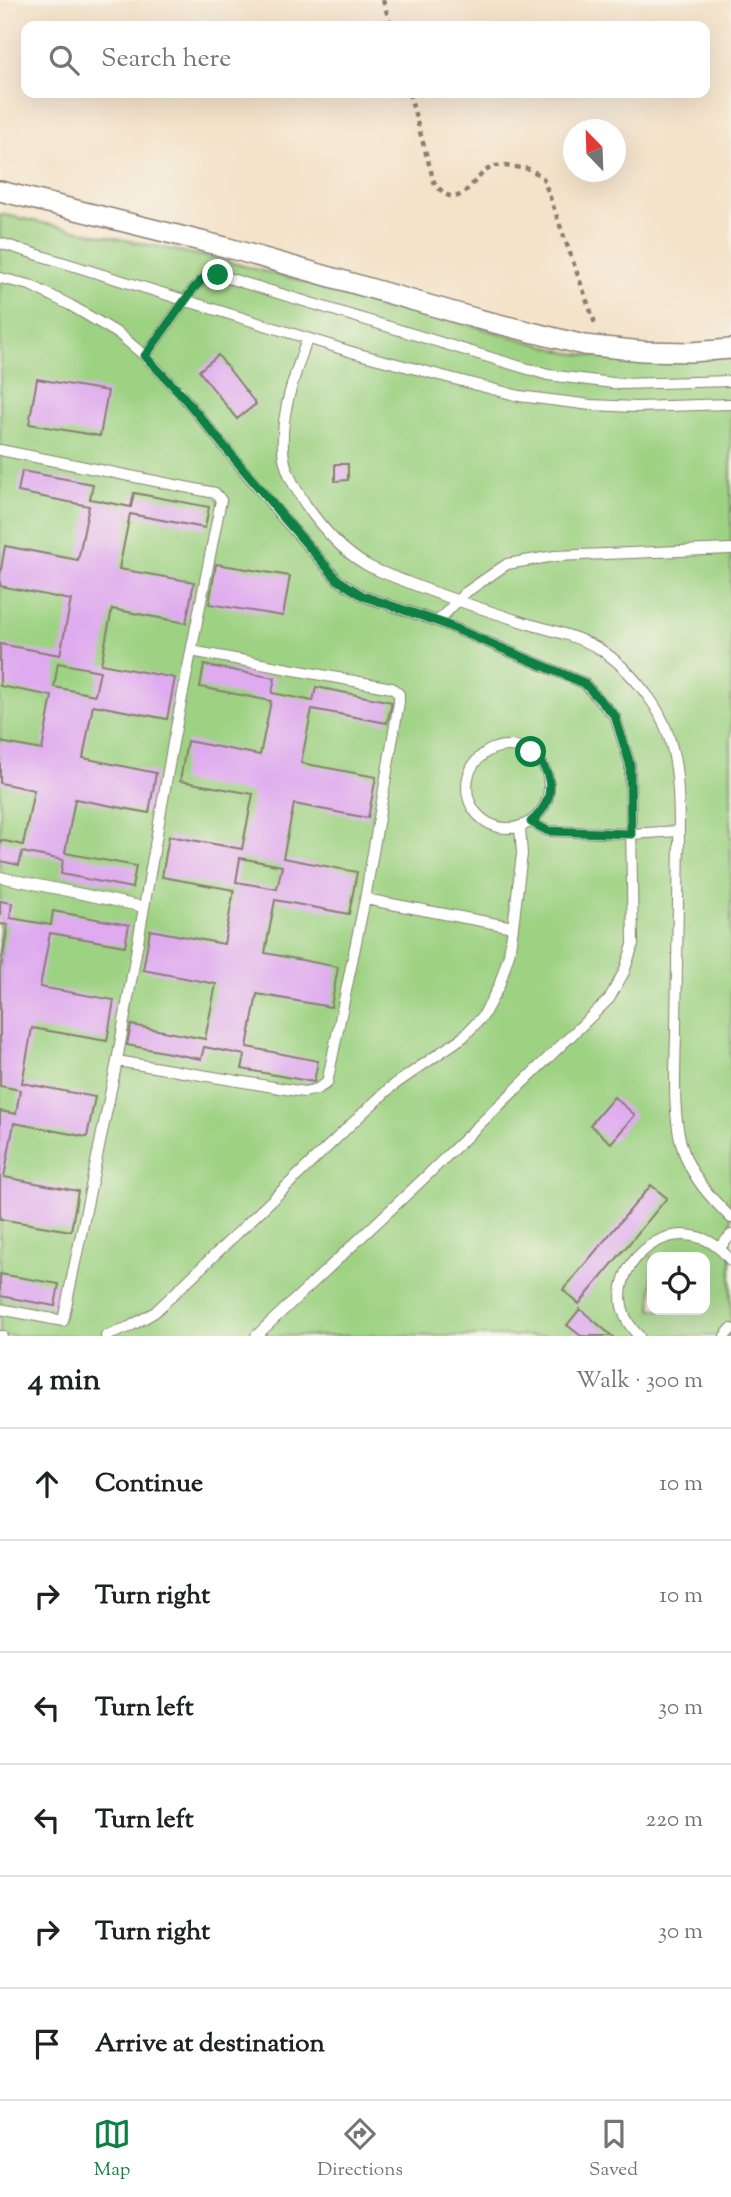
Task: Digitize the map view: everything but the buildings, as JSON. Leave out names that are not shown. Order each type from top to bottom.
[{"type":"street","points":[[0,191],[225,247],[478,319],[584,345],[679,352],[731,349]]},
{"type":"lane","points":[[0,243],[307,339],[519,396],[556,402],[636,407],[731,404]]},
{"type":"lane","points":[[145,356],[204,278],[218,275],[548,375],[621,384],[731,381]]},
{"type":"lane","points":[[0,278],[30,285],[70,305],[119,334],[145,356],[180,393],[338,580],[363,596],[438,621],[584,683],[615,716],[630,764],[633,945],[624,972],[609,999],[256,1336]]},
{"type":"lane","points":[[307,339],[288,395],[282,451],[288,472],[320,525],[366,565],[457,602],[554,631],[598,648],[618,664],[653,703],[674,749],[677,775],[678,1130],[692,1170],[707,1194],[731,1218]]},
{"type":"lane","points":[[0,450],[215,493],[221,500],[117,1061],[64,1321],[0,1309]]},
{"type":"lane","points":[[438,621],[464,593],[507,564],[555,556],[731,549]]},
{"type":"lane","points":[[117,1061],[304,1092],[327,1083],[365,899],[399,694],[392,688],[191,651]]},
{"type":"lane","points":[[508,746],[520,748],[540,760],[550,781],[546,804],[531,822],[520,827],[509,829],[486,822],[477,815],[467,794],[470,770],[477,760],[486,753],[508,746]]},
{"type":"lane","points":[[531,822],[548,831],[631,834],[679,831]]},
{"type":"lane","points":[[106,1336],[155,1312],[391,1087],[463,1037],[483,1016],[499,986],[509,954],[522,854],[520,827]]},
{"type":"lane","points":[[0,877],[144,907]]},
{"type":"lane","points":[[365,899],[513,927]]},
{"type":"lane","points":[[719,1248],[731,1235]]},
{"type":"lane","points":[[639,1336],[627,1319],[622,1291],[631,1264],[640,1252],[664,1238],[693,1236],[707,1240],[731,1261]]},
{"type":"lane","points":[[725,1336],[731,1329]]},
{"type":"path","points":[[383,0],[389,21]]},
{"type":"path","points":[[410,98],[433,182],[442,194],[452,197],[466,192],[496,166],[531,169],[543,178],[602,347]]},
{"type":"green space","points":[[0,214],[217,259],[570,353],[632,360],[731,356],[731,1336],[0,1336]]},
{"type":"route","points":[[218,275],[204,278],[194,288],[145,356],[180,393],[338,580],[363,596],[442,623],[584,683],[615,716],[630,764],[631,834],[548,831],[531,822],[546,804],[550,781],[540,760],[531,752]]}]
